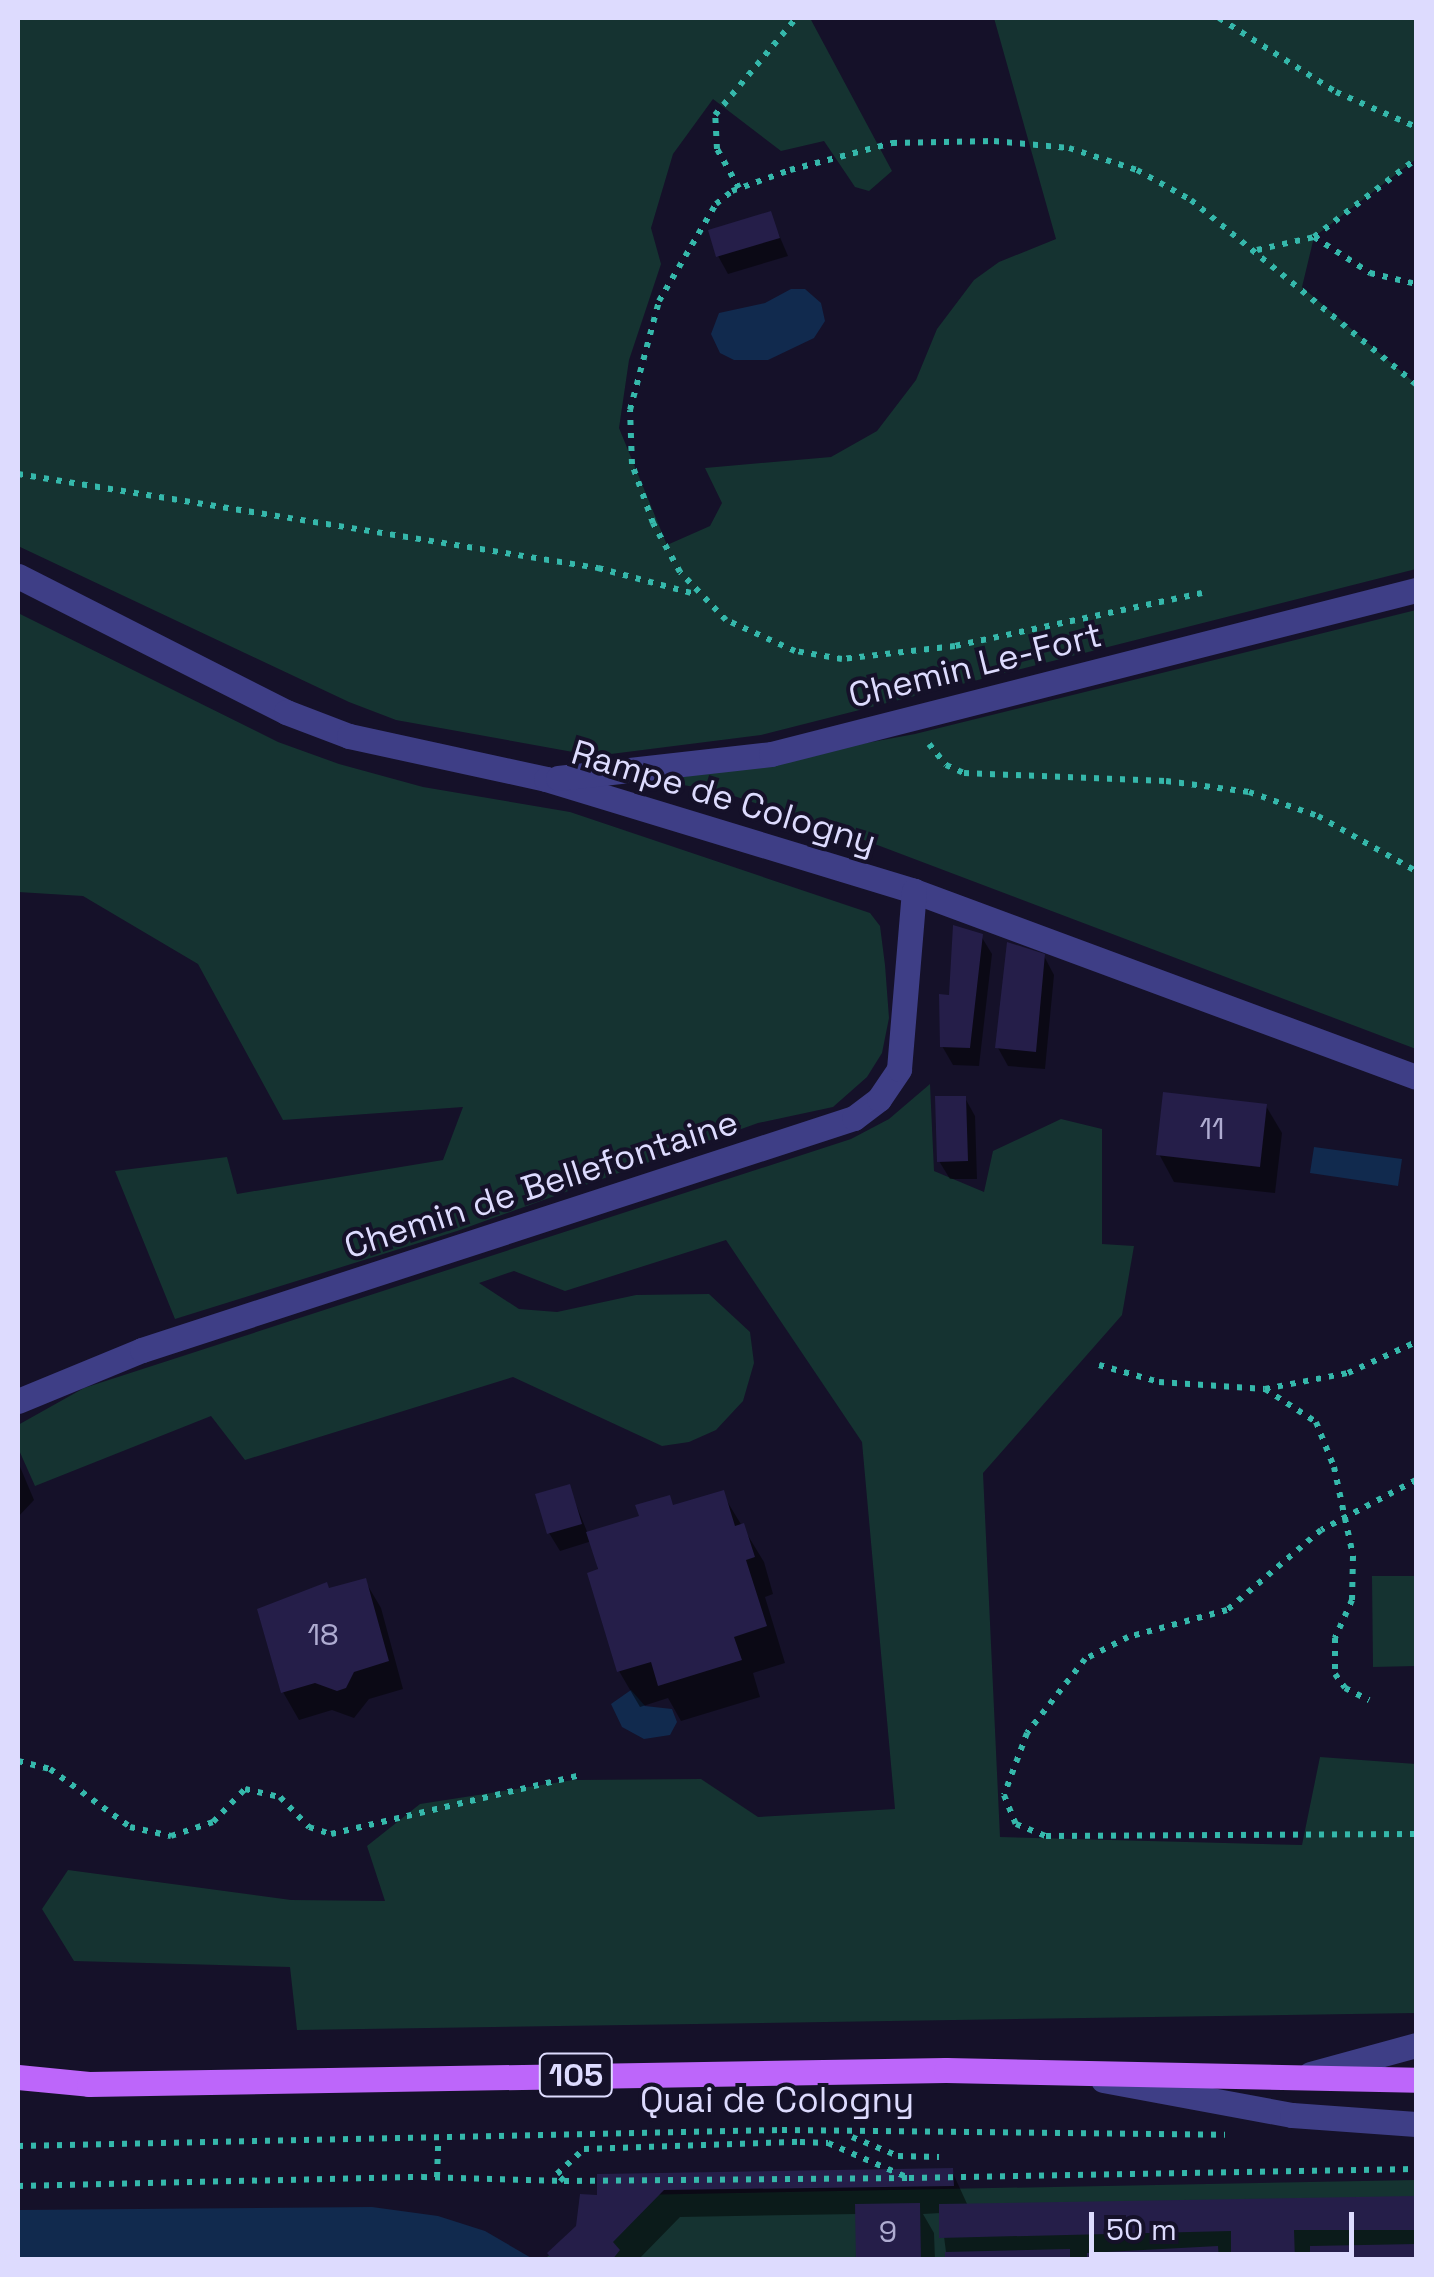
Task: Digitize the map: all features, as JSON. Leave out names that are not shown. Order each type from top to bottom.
[{"type":"main road","name":"Quai de Cologny","points":[[18,2077],[90,2084],[1063,2073],[1416,2080]]},
{"type":"main road","name":"Quai de Cologny","points":[[18,2096],[90,2084]]},
{"type":"street","name":"Rampe de Cologny","points":[[18,576],[333,730],[546,779],[914,891],[1416,1076]]},
{"type":"street","name":"Chemin Le-Fort","points":[[546,779],[771,754],[1416,590]]},
{"type":"street","name":"Chemin de Bellefontaine","points":[[18,1402],[142,1350],[854,1118],[879,1099],[899,1069],[914,891]]},
{"type":"street","points":[[1300,2077],[1416,2045]]},
{"type":"street","points":[[1063,2073],[1292,2115],[1416,2124]]},
{"type":"path","points":[[739,188],[717,149],[715,115],[796,18]]},
{"type":"path","points":[[1219,18],[1336,92],[1416,128]]},
{"type":"path","points":[[1202,593],[972,643],[842,659],[795,651],[752,634],[699,595],[653,523],[636,480],[630,410],[659,301],[698,227],[739,188],[892,143],[1038,143],[1138,170],[1191,200],[1416,384]]},
{"type":"path","points":[[1256,250],[1314,237],[1416,159]]},
{"type":"path","points":[[1314,237],[1370,273],[1416,284]]},
{"type":"path","points":[[18,474],[598,568],[699,595]]},
{"type":"path","points":[[916,715],[937,757],[964,773],[1223,786],[1318,816],[1416,871]]},
{"type":"path","points":[[1099,1365],[1158,1382],[1265,1388],[1348,1373],[1416,1342]]},
{"type":"path","points":[[1265,1388],[1316,1422],[1346,1518],[1352,1600],[1336,1638],[1335,1674],[1345,1688],[1369,1700]]},
{"type":"path","points":[[1416,1480],[1312,1537],[1228,1610],[1128,1637],[1085,1658],[1027,1733],[1005,1786],[1006,1810],[1024,1831],[1046,1836],[1416,1834]]},
{"type":"path","points":[[18,1761],[50,1769],[130,1828],[171,1836],[213,1822],[245,1789],[271,1792],[309,1827],[331,1834],[577,1776]]},
{"type":"path","name":"Quai de Cologny","points":[[18,2146],[782,2130],[846,2135],[1243,2136]]},
{"type":"path","points":[[846,2135],[898,2156],[939,2156]]},
{"type":"path","points":[[438,2140],[438,2177]]},
{"type":"path","points":[[564,2181],[557,2174],[584,2149],[800,2142],[828,2144],[909,2178]]},
{"type":"path","points":[[18,2186],[438,2177],[564,2181],[1416,2169]]},
{"type":"green space","points":[[18,18],[810,18],[892,171],[869,191],[855,187],[824,141],[781,151],[713,99],[673,154],[651,228],[661,264],[629,360],[619,428],[667,545],[710,526],[722,503],[705,468],[831,457],[877,431],[916,380],[937,329],[974,280],[999,262],[1056,239],[994,18],[1416,18],[1416,159],[1314,237],[1302,287],[1416,384],[1416,569],[761,735],[595,756],[396,720],[349,702],[18,546]]},
{"type":"green space","points":[[1416,610],[1416,1049],[843,832],[722,792],[661,781],[915,734]]},
{"type":"green space","points":[[18,613],[278,742],[339,764],[423,787],[570,812],[870,913],[880,926],[885,965],[889,1018],[882,1053],[867,1077],[833,1107],[758,1123],[457,1231],[175,1319],[115,1171],[227,1157],[237,1194],[443,1160],[463,1107],[283,1120],[198,964],[83,896],[18,892]]},
{"type":"green space","points":[[930,1084],[934,1171],[984,1192],[993,1151],[1061,1119],[1102,1129],[1102,1244],[1134,1246],[1122,1315],[983,1473],[1000,1837],[1302,1845],[1320,1757],[1416,1764],[1416,2013],[297,2030],[290,1967],[74,1961],[42,1909],[68,1870],[291,1900],[385,1901],[367,1846],[420,1804],[573,1780],[701,1779],[758,1817],[895,1809],[862,1442],[726,1240],[565,1291],[514,1271],[479,1283],[519,1309],[557,1312],[636,1295],[709,1294],[750,1332],[754,1363],[743,1401],[716,1430],[689,1442],[662,1446],[513,1377],[245,1460],[211,1416],[35,1486],[18,1448],[18,1425],[84,1388],[851,1139],[889,1119]]},
{"type":"green space","points":[[1372,1576],[1416,1576],[1416,1666],[1373,1667]]},
{"type":"green space","points":[[1416,2180],[1416,2259],[544,2260],[578,2227],[580,2196]]},
{"type":"water","points":[[791,289],[805,289],[821,303],[825,321],[814,338],[768,360],[734,360],[720,353],[711,334],[719,313],[765,303]]},
{"type":"water","points":[[1314,1147],[1402,1159],[1398,1186],[1310,1173]]},
{"type":"water","points":[[631,1690],[645,1706],[672,1709],[677,1722],[670,1735],[644,1739],[622,1727],[611,1704]]},
{"type":"water","points":[[372,2207],[438,2216],[485,2231],[533,2259],[18,2259],[18,2210]]},
{"type":"building","points":[[771,211],[780,238],[716,257],[708,230]]},
{"type":"building","points":[[953,925],[983,934],[970,1048],[940,1047],[939,994],[949,995]]},
{"type":"building","points":[[1007,942],[1045,954],[1036,1052],[995,1048]]},
{"type":"building","points":[[1163,1092],[1267,1104],[1260,1167],[1156,1155]]},
{"type":"building","points":[[935,1096],[966,1096],[968,1161],[937,1162]]},
{"type":"building","points":[[570,1484],[582,1524],[547,1534],[535,1494]]},
{"type":"building","points":[[724,1490],[735,1526],[744,1523],[755,1557],[746,1560],[767,1626],[734,1637],[742,1660],[658,1686],[651,1662],[617,1672],[587,1573],[598,1569],[586,1532],[639,1516],[635,1505],[670,1495],[673,1505]]},
{"type":"building","points":[[366,1578],[389,1661],[354,1672],[346,1688],[337,1691],[315,1683],[281,1693],[257,1609],[327,1582],[329,1588]]},
{"type":"building","points":[[953,2168],[954,2186],[664,2190],[613,2242],[620,2250],[612,2260],[553,2260],[547,2253],[576,2226],[580,2194],[597,2195],[597,2174]]},
{"type":"building","points":[[1416,2196],[1416,2230],[1294,2230],[1295,2260],[1231,2260],[1231,2231],[939,2238],[939,2204]]},
{"type":"building","points":[[920,2203],[921,2260],[856,2260],[855,2204]]},
{"type":"building","points":[[1416,2244],[1416,2260],[1310,2260],[1310,2246]]},
{"type":"building","points":[[1218,2246],[1219,2260],[1087,2260],[1087,2253]]},
{"type":"building","points":[[1070,2249],[1070,2260],[945,2260],[945,2252]]}]
